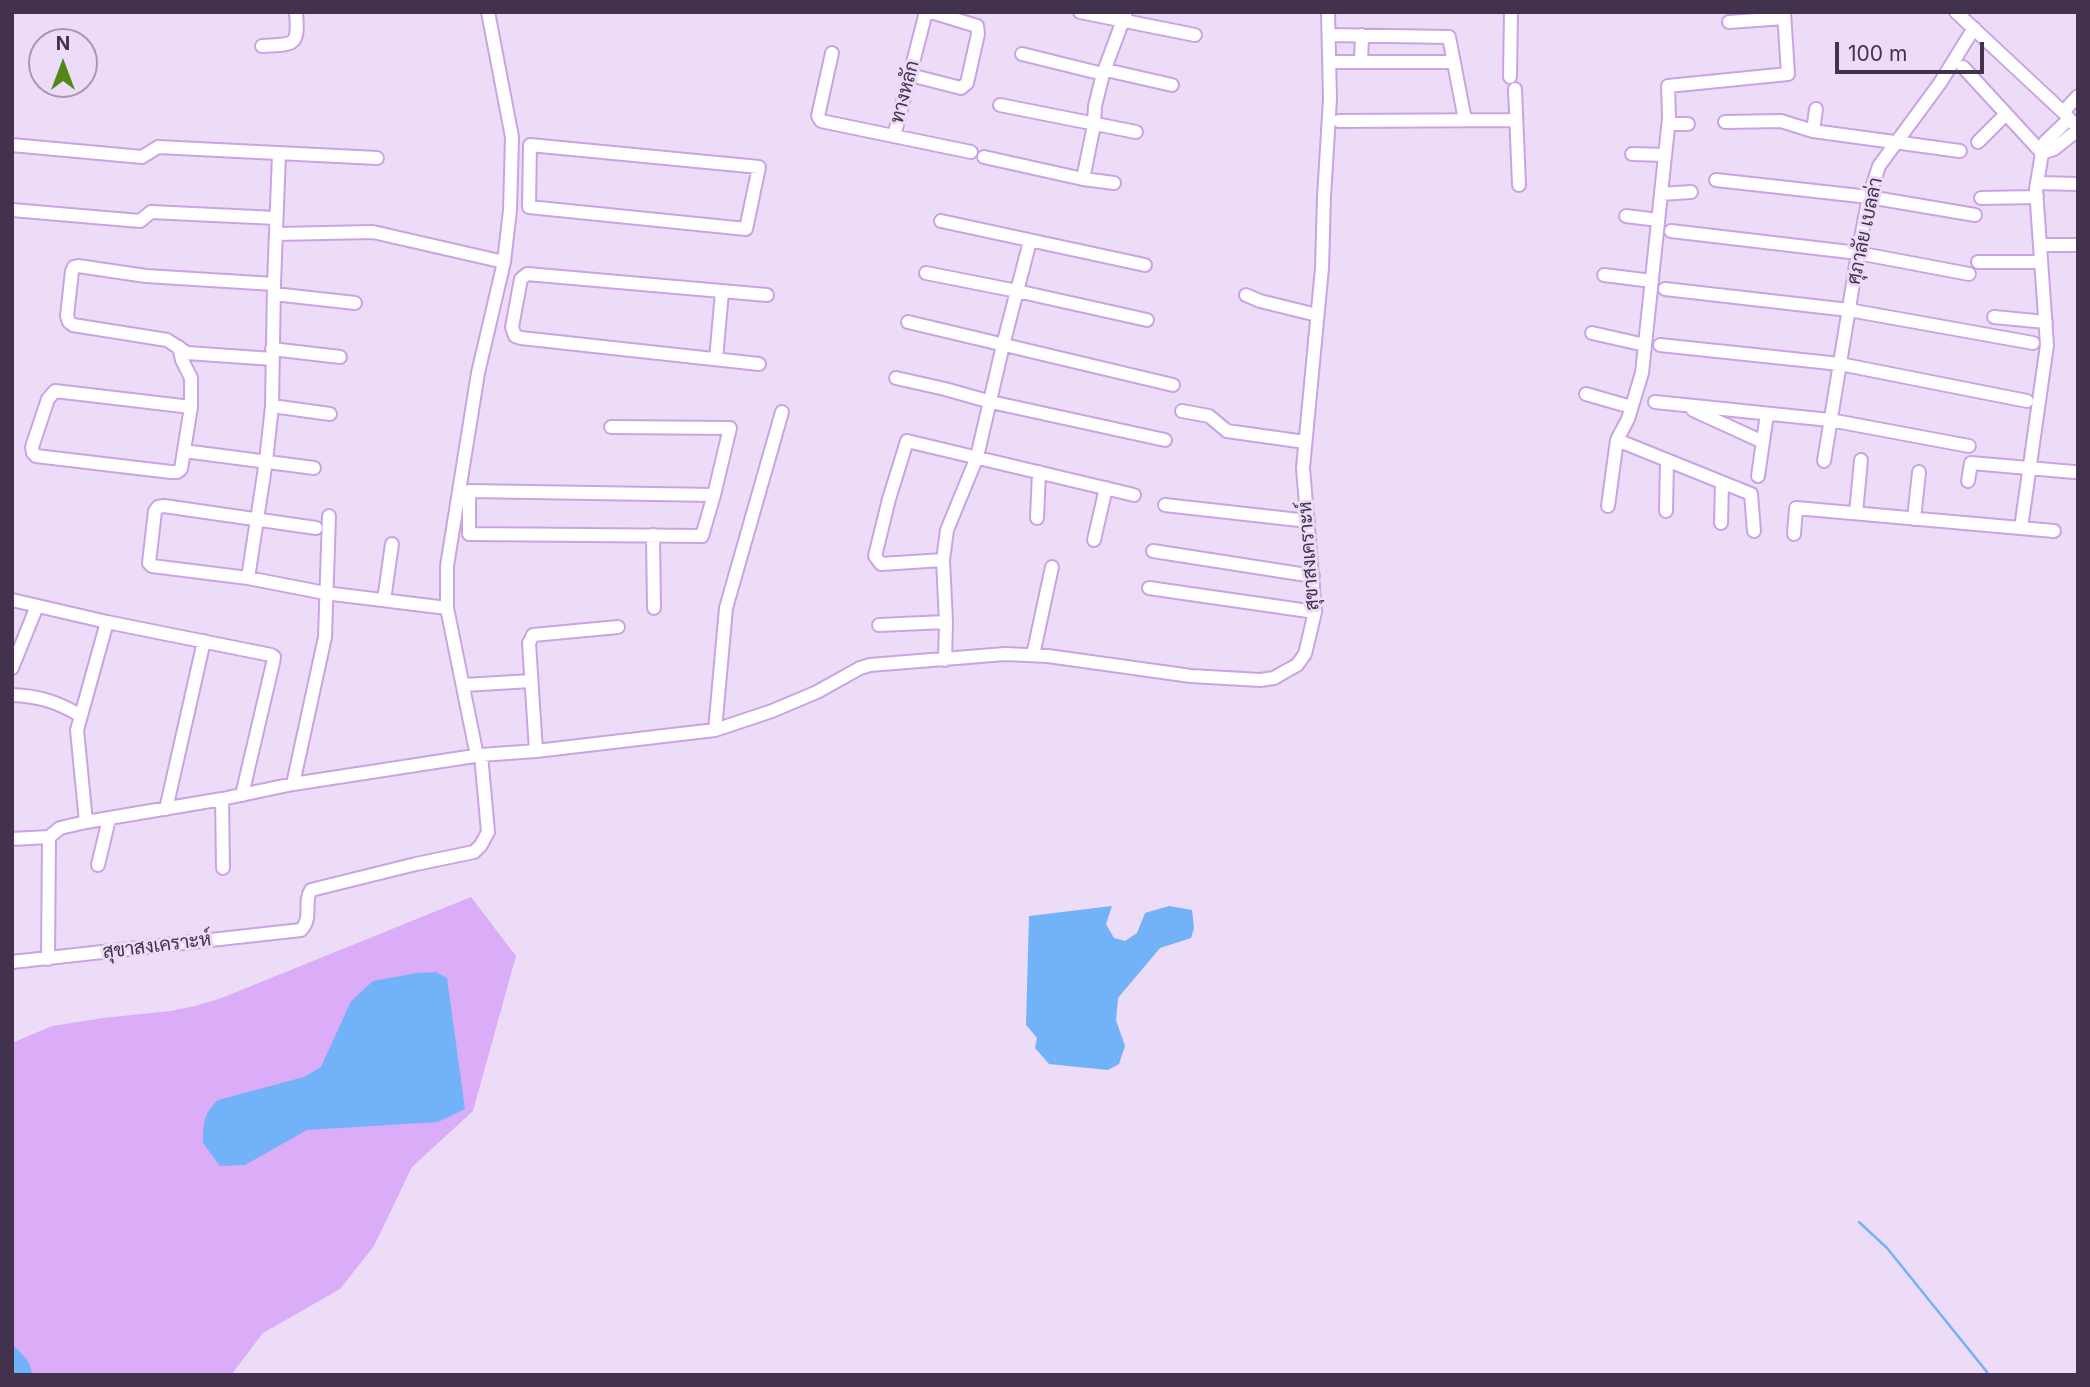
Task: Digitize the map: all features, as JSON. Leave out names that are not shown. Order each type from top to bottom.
[{"type":"street","points":[[262,46],[290,44],[295,41],[296,12]]},
{"type":"street","points":[[479,756],[447,608],[447,566],[478,373],[504,262],[512,176],[512,137],[488,12]]},
{"type":"street","name":"ทางหลัก","points":[[926,12],[894,136],[971,152]]},
{"type":"street","points":[[910,75],[961,88],[967,83],[978,30],[974,24],[931,12]]},
{"type":"street","points":[[1080,12],[1125,17],[1195,35]]},
{"type":"street","name":"สุขาสงเคราะห์","points":[[49,837],[60,828],[86,822],[293,784],[479,756],[715,730],[772,711],[817,692],[860,668],[870,666],[1005,654],[1033,655],[1191,676],[1260,680],[1274,678],[1297,665],[1305,654],[1315,612],[1303,468],[1322,268],[1330,62],[1328,12]]},
{"type":"street","points":[[1511,12],[1519,185]]},
{"type":"street","points":[[1956,12],[2072,122]]},
{"type":"street","points":[[1608,506],[1617,440],[1642,373],[1669,124],[1668,86],[1788,74],[1784,15],[1729,22]]},
{"type":"street","points":[[1083,179],[1095,106],[1104,72],[1125,17]]},
{"type":"street","name":"ศุภาลัย เบลล่า","points":[[1824,461],[1858,253],[1869,197],[1879,166],[1940,83],[1974,28]]},
{"type":"street","points":[[1330,35],[1449,37],[1465,120]]},
{"type":"street","points":[[1361,62],[1362,35]]},
{"type":"street","points":[[832,53],[819,119],[894,136]]},
{"type":"street","points":[[1022,54],[1172,85]]},
{"type":"street","points":[[1330,62],[1454,62]]},
{"type":"street","points":[[1963,67],[2042,153]]},
{"type":"street","points":[[2021,528],[2047,345],[2037,183],[2045,142],[2072,122],[2078,96]]},
{"type":"street","points":[[1000,105],[1136,132]]},
{"type":"street","points":[[1812,131],[1816,109]]},
{"type":"street","points":[[1978,142],[2006,114]]},
{"type":"street","points":[[1339,121],[1516,120]]},
{"type":"street","points":[[1725,122],[1781,121],[1812,131],[1959,151]]},
{"type":"street","points":[[1669,124],[1688,124]]},
{"type":"street","points":[[12,145],[142,157],[158,147],[377,158]]},
{"type":"street","points":[[530,145],[759,167],[746,229],[529,207],[529,177],[530,145]]},
{"type":"street","points":[[248,578],[272,406],[279,154]]},
{"type":"street","points":[[1632,154],[1665,155]]},
{"type":"street","points":[[984,157],[1083,179],[1114,183]]},
{"type":"street","points":[[512,176],[529,177]]},
{"type":"street","points":[[1716,180],[1869,197],[1975,215]]},
{"type":"street","points":[[2037,183],[2078,184]]},
{"type":"street","points":[[1661,194],[1691,192]]},
{"type":"street","points":[[1981,198],[2037,197]]},
{"type":"street","points":[[12,210],[140,221],[151,212],[276,218]]},
{"type":"street","points":[[1626,216],[1658,220]]},
{"type":"street","points":[[941,221],[1144,265]]},
{"type":"street","points":[[1671,231],[1858,253],[1969,274]]},
{"type":"street","points":[[276,234],[373,232],[504,262]]},
{"type":"street","points":[[944,660],[946,622],[943,560],[947,530],[977,457],[1030,241]]},
{"type":"street","points":[[2039,245],[2078,244]]},
{"type":"street","points":[[1978,262],[2041,262]]},
{"type":"street","points":[[340,357],[187,353],[167,340],[73,325],[67,316],[74,267],[274,289],[355,303]]},
{"type":"street","points":[[926,273],[1017,290],[1147,320]]},
{"type":"street","points":[[759,363],[521,338],[515,336],[512,327],[521,279],[527,274],[767,295]]},
{"type":"street","points":[[1604,275],[1652,281]]},
{"type":"street","points":[[1665,289],[1849,310],[2033,343]]},
{"type":"street","points":[[716,359],[722,292]]},
{"type":"street","points":[[1246,295],[1317,315]]},
{"type":"street","points":[[495,307],[515,310]]},
{"type":"street","points":[[1994,317],[2046,322]]},
{"type":"street","points":[[908,322],[1173,385]]},
{"type":"street","points":[[1592,333],[1645,345]]},
{"type":"street","points":[[1660,345],[1840,364],[2027,401]]},
{"type":"street","points":[[179,347],[191,377],[191,407],[181,469],[177,472],[36,456],[33,453],[32,447],[48,399],[55,391],[191,407]]},
{"type":"street","points":[[895,378],[1165,440]]},
{"type":"street","points":[[1586,394],[1631,407]]},
{"type":"street","points":[[1656,402],[1830,420],[1969,446]]},
{"type":"street","points":[[1682,405],[1763,442]]},
{"type":"street","points":[[272,406],[330,414]]},
{"type":"street","points":[[1182,411],[1209,416],[1227,431],[1306,442]]},
{"type":"street","points":[[715,730],[726,608],[782,412]]},
{"type":"street","points":[[1758,476],[1767,414]]},
{"type":"street","points":[[611,427],[730,428],[714,495],[702,536],[469,534],[469,491],[714,495]]},
{"type":"street","points":[[943,560],[881,564],[875,556],[907,440],[1133,495]]},
{"type":"street","points":[[1617,440],[1751,494],[1754,531]]},
{"type":"street","points":[[184,451],[314,468]]},
{"type":"street","points":[[1856,513],[1861,460]]},
{"type":"street","points":[[1666,511],[1667,461]]},
{"type":"street","points":[[1968,481],[1971,463],[2074,472]]},
{"type":"street","points":[[1037,518],[1039,472]]},
{"type":"street","points":[[1914,519],[1919,472]]},
{"type":"street","points":[[1721,523],[1722,483]]},
{"type":"street","points":[[1094,540],[1106,488]]},
{"type":"street","points":[[1165,505],[1308,522]]},
{"type":"street","points":[[316,528],[164,506],[155,511],[149,563],[152,566],[248,578],[326,593],[447,608]]},
{"type":"street","points":[[1794,534],[1796,508],[2054,531]]},
{"type":"street","points":[[293,784],[326,637],[329,516]]},
{"type":"street","points":[[453,516],[470,516]]},
{"type":"street","points":[[653,535],[654,608]]},
{"type":"street","points":[[384,600],[392,544]]},
{"type":"street","points":[[1153,551],[1313,576]]},
{"type":"street","points":[[1033,655],[1052,567]]},
{"type":"street","points":[[1149,588],[1315,612]]},
{"type":"street","points":[[12,600],[274,657],[242,795]]},
{"type":"street","points":[[12,668],[37,606]]},
{"type":"street","points":[[86,822],[77,730],[107,622]]},
{"type":"street","points":[[879,625],[946,622]]},
{"type":"street","points":[[537,751],[529,643],[533,635],[618,627]]},
{"type":"street","points":[[166,809],[204,641]]},
{"type":"street","points":[[464,685],[531,681]]},
{"type":"street","points":[[12,695],[33,696],[80,716]]},
{"type":"street","name":"สุขาสงเคราะห์","points":[[12,962],[302,930],[308,919],[308,894],[311,890],[474,852],[488,832],[479,756]]},
{"type":"street","points":[[222,799],[223,868]]},
{"type":"street","points":[[98,865],[109,819]]},
{"type":"street","points":[[12,839],[49,837],[48,959]]},
{"type":"shaded area","points":[[471,897],[516,956],[473,1111],[412,1167],[374,1246],[340,1289],[263,1333],[231,1375],[12,1375],[12,1043],[52,1026],[170,1011],[219,999]]},
{"type":"water","points":[[1112,906],[1106,924],[1114,938],[1125,941],[1137,933],[1145,913],[1169,906],[1192,910],[1194,928],[1191,938],[1160,948],[1118,998],[1116,1020],[1125,1046],[1119,1064],[1108,1070],[1049,1064],[1035,1048],[1037,1038],[1026,1025],[1029,916]]},
{"type":"water","points":[[436,972],[447,978],[465,1109],[438,1122],[307,1130],[245,1165],[220,1166],[203,1143],[205,1120],[218,1100],[304,1077],[321,1067],[351,1001],[373,981]]},
{"type":"water","points":[[12,1344],[28,1362],[32,1375],[12,1375]]},
{"type":"waterway","points":[[1859,1222],[1887,1248],[1987,1375]]}]
